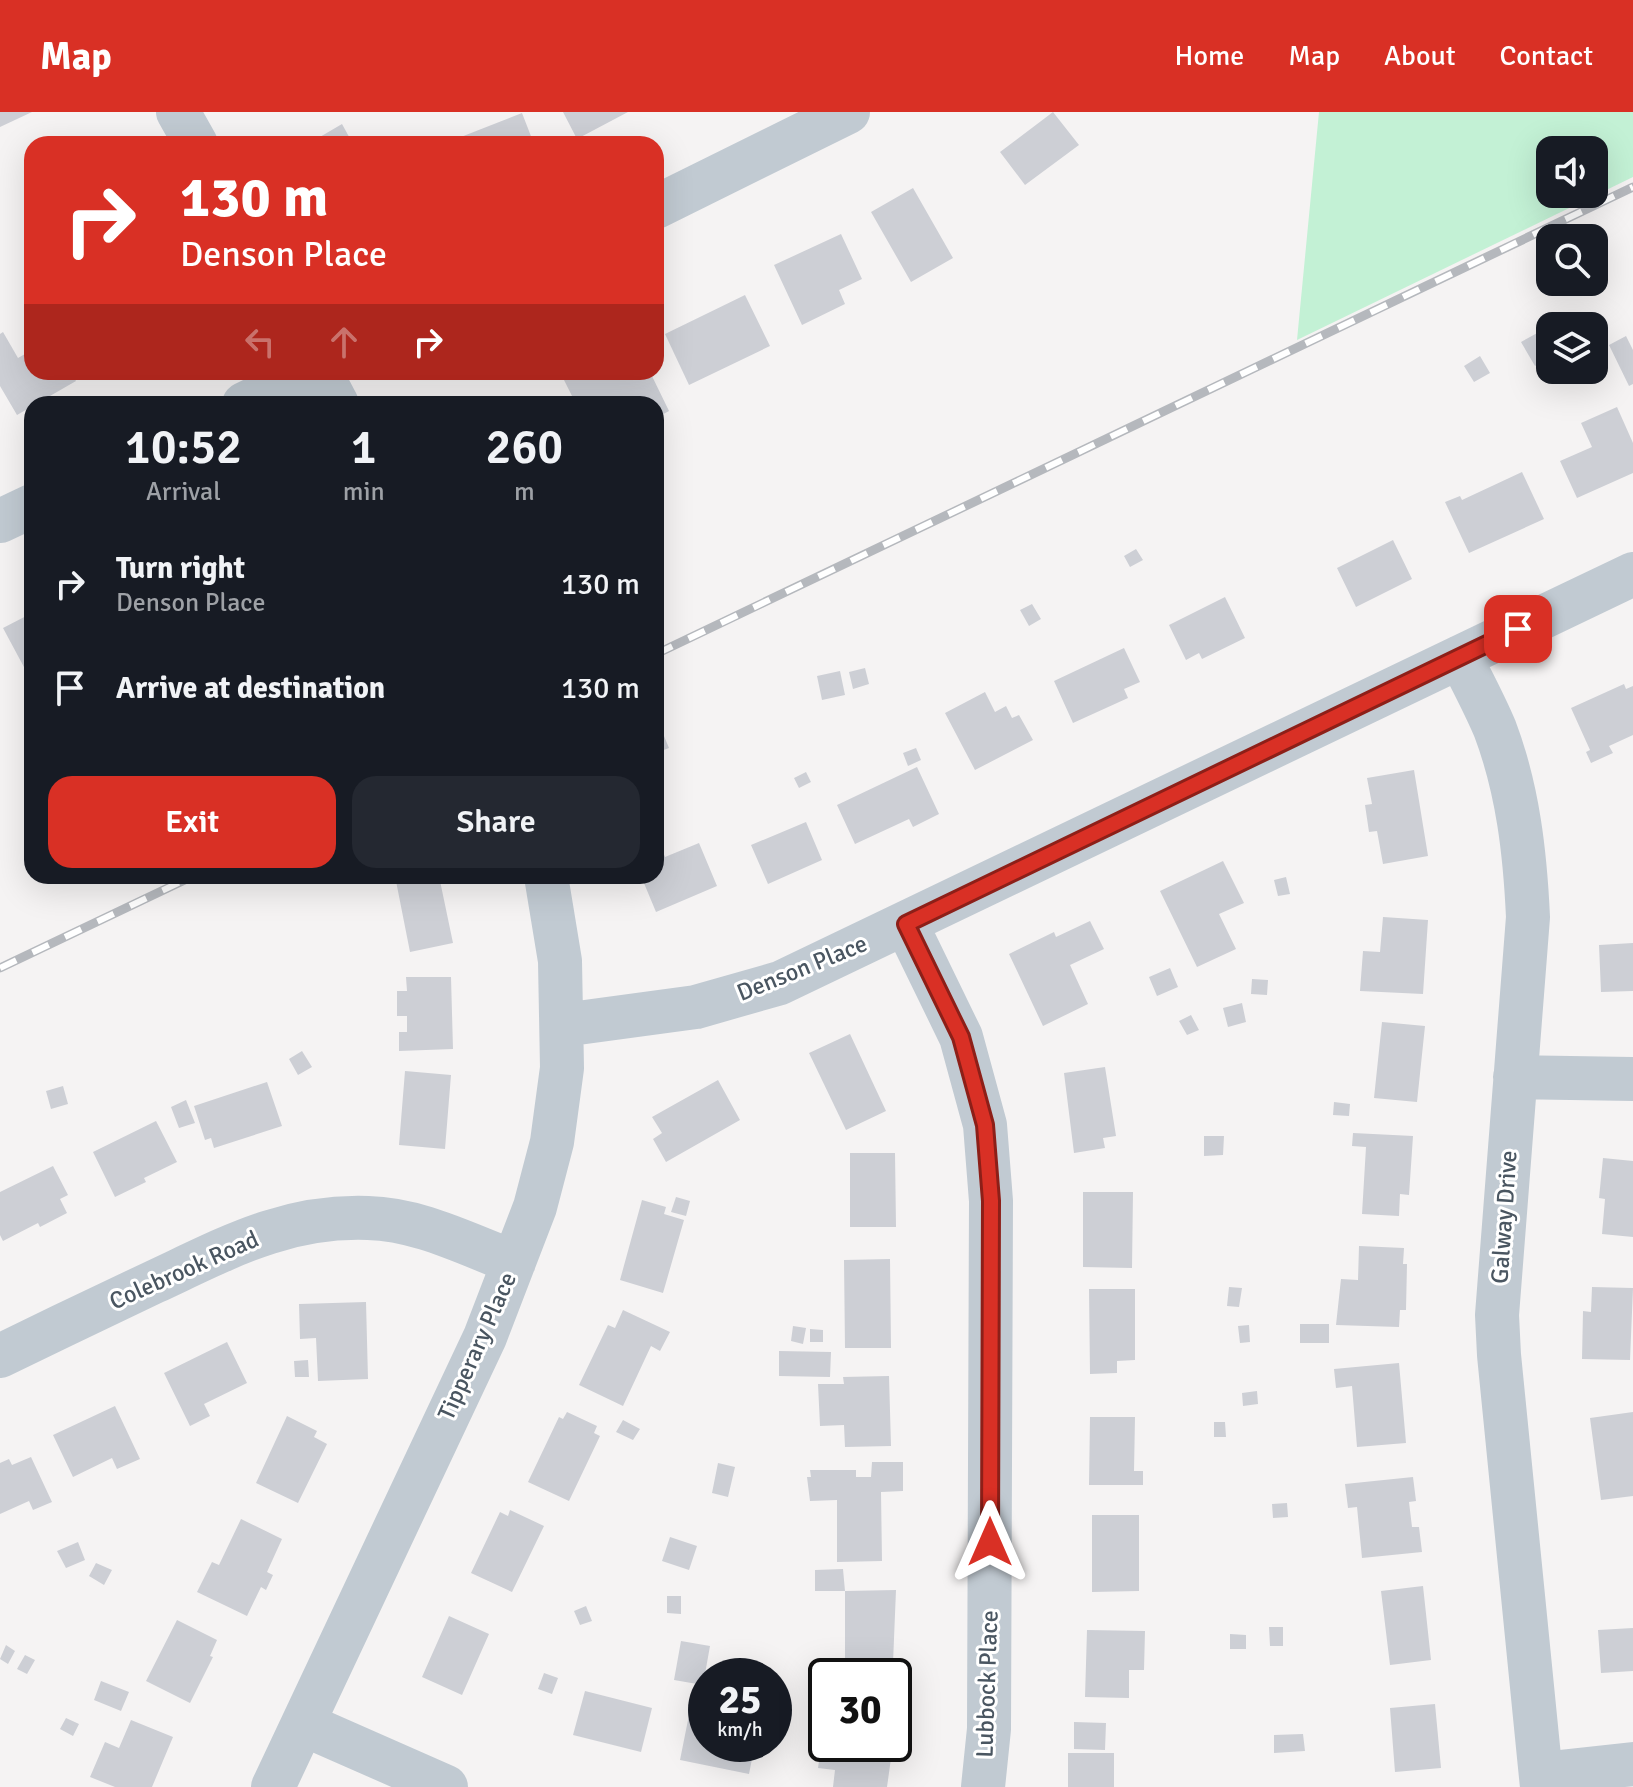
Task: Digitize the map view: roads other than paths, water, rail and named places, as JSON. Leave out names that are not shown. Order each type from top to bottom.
[{"type":"street","points":[[178,112],[192,136]]},
{"type":"street","points":[[664,203],[848,112]]},
{"type":"street","points":[[260,396],[294,380]]},
{"type":"street","points":[[0,521],[24,510]]},
{"type":"street","name":"Denson Place","points":[[563,1025],[696,1007],[780,983],[1633,574]]},
{"type":"street","name":"Galway Drive","points":[[1460,657],[1495,729],[1518,808],[1525,861],[1528,917],[1497,1315],[1542,1781]]},
{"type":"street","name":"Tipperary Place","points":[[273,1787],[485,1337],[535,1207],[552,1142],[562,1068],[560,961],[547,884]]},
{"type":"street","name":"Lubbock Place","points":[[906,924],[961,1037],[985,1125],[991,1201],[989,1729],[983,1787]]},
{"type":"street","points":[[1515,1077],[1633,1079]]},
{"type":"street","name":"Colebrook Road","points":[[0,1356],[251,1236],[313,1220],[370,1218],[396,1222],[432,1231],[514,1262]]},
{"type":"street","points":[[303,1724],[446,1787]]},
{"type":"street","points":[[1542,1781],[1633,1764]]},
{"type":"railway","points":[[664,650],[1633,187]]},
{"type":"railway","points":[[0,968],[176,884]]}]
